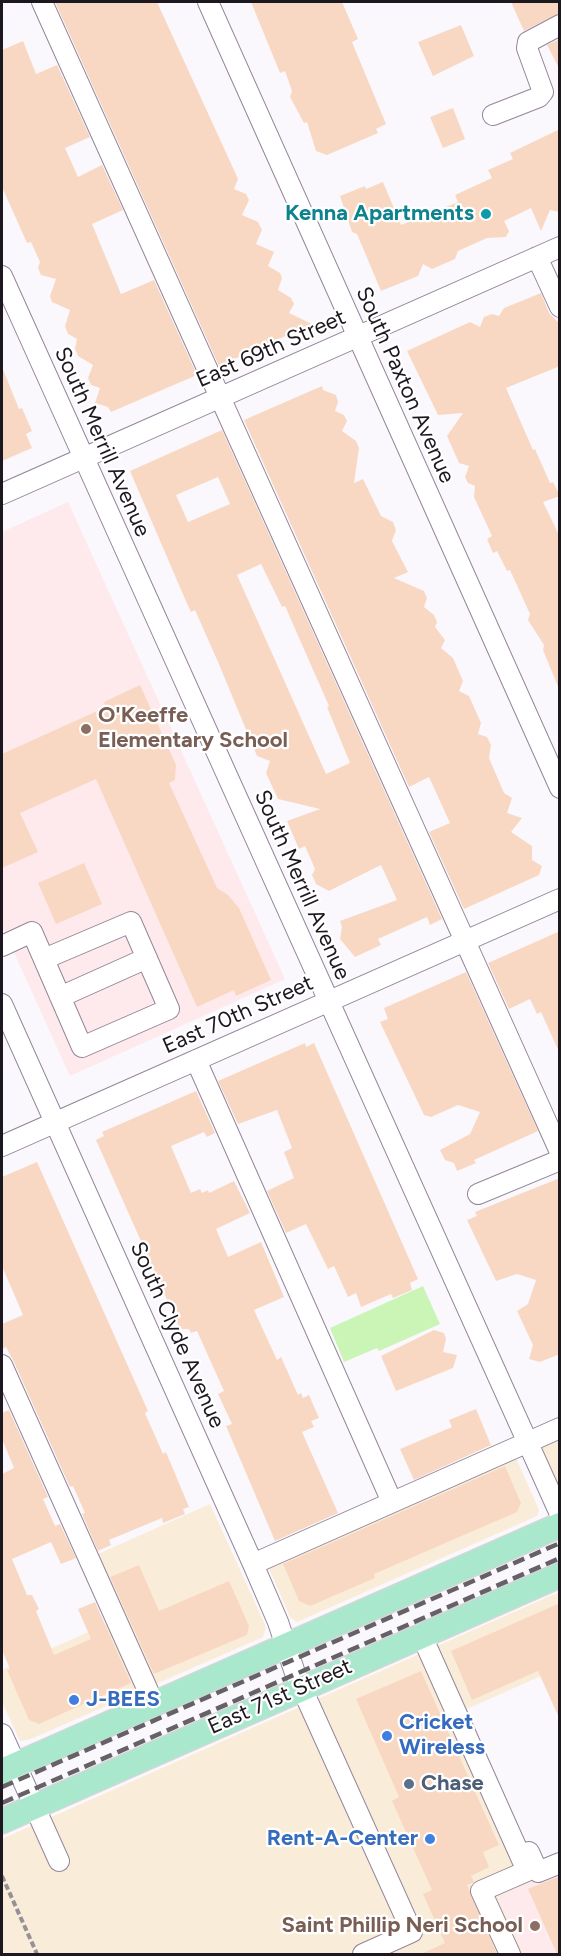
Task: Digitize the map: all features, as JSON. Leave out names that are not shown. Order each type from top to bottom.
[{"type":"main road","name":"East 71st Street","points":[[8,1768],[560,1525]]},
{"type":"main road","name":"East 71st Street","points":[[2,1821],[560,1575]]},
{"type":"street","points":[[42,2],[560,1152]]},
{"type":"street","name":"South Paxton Avenue","points":[[207,2],[560,788]]},
{"type":"street","points":[[493,115],[539,97],[543,92],[527,48],[528,42],[560,25]]},
{"type":"street","name":"East 69th Street","points":[[2,494],[560,248]]},
{"type":"street","points":[[537,257],[560,307]]},
{"type":"street","name":"South Merrill Avenue","points":[[2,276],[526,1443],[560,1514]]},
{"type":"street","name":"East 70th Street","points":[[2,1146],[560,899]]},
{"type":"street","points":[[2,946],[32,932],[44,960],[60,997],[82,1047],[169,1009],[131,922],[44,960]]},
{"type":"street","points":[[60,997],[147,958]]},
{"type":"street","name":"South Clyde Avenue","points":[[2,1004],[253,1564],[303,1689],[412,1932],[363,1954]]},
{"type":"street","points":[[196,1060],[392,1502]]},
{"type":"street","points":[[478,1194],[560,1160]]},
{"type":"street","points":[[2,1365],[154,1704]]},
{"type":"street","points":[[253,1564],[560,1428]]},
{"type":"street","points":[[427,1632],[538,1872],[560,1863]]},
{"type":"street","points":[[427,1632],[527,1871],[482,1891],[510,1954]]},
{"type":"street","points":[[2,1734],[8,1768],[34,1807],[59,1861]]},
{"type":"path","points":[[2,1876],[37,1954]]},
{"type":"shaded area","name":"O'Keeffe Elementary School","points":[[68,502],[285,979],[70,1076],[2,926],[2,532]]},
{"type":"shaded area","points":[[559,1428],[559,1489],[537,1438]]},
{"type":"shaded area","points":[[512,1449],[539,1510],[537,1516],[297,1622],[290,1617],[265,1559]]},
{"type":"shaded area","points":[[210,1504],[266,1627],[263,1637],[31,1739],[20,1741],[2,1702],[2,1670],[116,1620],[87,1559]]},
{"type":"shaded area","points":[[559,1592],[559,1668],[467,1709],[541,1879],[498,1897],[524,1954],[2,1954],[2,1839]]},
{"type":"shaded area","name":"Saint Phillip Neri School","points":[[559,1870],[559,1954],[524,1954],[498,1897]]},
{"type":"green space","points":[[423,1286],[440,1324],[379,1351],[377,1348],[344,1362],[330,1328]]},
{"type":"building","points":[[55,2],[157,2],[238,179],[234,189],[246,194],[249,200],[242,215],[258,222],[262,230],[256,244],[274,252],[268,266],[280,273],[282,278],[278,290],[291,298],[294,304],[289,313],[312,324],[219,366]]},
{"type":"building","points":[[251,2],[342,2],[358,39],[352,42],[386,124],[376,129],[378,133],[327,155],[316,151],[307,122],[304,123],[290,97],[292,91],[285,71],[280,73]]},
{"type":"building","points":[[511,2],[560,2],[560,13],[524,31]]},
{"type":"building","points":[[461,25],[474,56],[433,76],[418,42]]},
{"type":"building","points":[[560,39],[560,70],[547,45]]},
{"type":"building","points":[[23,41],[36,74],[57,65],[90,137],[65,148],[78,177],[102,165],[123,210],[92,224],[121,294],[154,280],[197,375],[111,412],[108,407],[95,403],[100,388],[91,385],[88,378],[93,365],[78,356],[75,349],[77,339],[68,334],[65,326],[70,310],[52,302],[50,296],[56,279],[41,275],[38,268],[40,262],[31,242],[27,243],[2,187],[2,50]]},
{"type":"building","points":[[453,108],[465,139],[443,148],[430,117]]},
{"type":"building","points":[[560,129],[560,212],[550,210],[541,231],[531,208],[504,221],[509,231],[506,237],[487,238],[458,251],[455,259],[432,269],[423,264],[418,276],[381,291],[357,234],[352,232],[340,196],[383,182],[401,225],[458,202],[455,195],[492,178],[488,170],[513,159],[510,153]]},
{"type":"building","points":[[541,293],[549,313],[560,324],[560,366],[506,388],[533,450],[535,449],[550,483],[553,482],[560,496],[543,502],[560,537],[559,689],[543,650],[544,645],[528,620],[530,614],[510,570],[507,571],[497,551],[493,553],[487,539],[492,536],[474,497],[475,486],[468,483],[465,477],[469,466],[459,463],[447,436],[463,413],[438,415],[407,351],[470,322],[480,327],[484,317],[492,314],[499,316],[504,308]]},
{"type":"building","points":[[2,367],[19,409],[22,408],[32,431],[26,434],[32,448],[2,461]]},
{"type":"building","points":[[322,386],[323,390],[336,395],[338,402],[335,411],[344,415],[347,421],[342,431],[356,441],[359,448],[354,483],[363,479],[381,516],[393,522],[396,530],[392,541],[408,572],[394,578],[424,591],[427,598],[424,607],[434,615],[437,622],[435,627],[445,640],[441,648],[453,658],[463,681],[459,691],[469,696],[481,723],[478,734],[487,737],[491,745],[489,758],[504,793],[512,798],[507,813],[522,818],[511,832],[532,846],[532,860],[542,866],[539,875],[464,909],[429,832],[450,823],[429,777],[409,787],[244,420]]},
{"type":"building","points":[[222,430],[442,919],[430,925],[427,917],[378,939],[381,945],[355,957],[340,939],[342,927],[340,921],[397,900],[381,865],[329,891],[316,884],[312,875],[315,869],[305,846],[299,849],[287,821],[320,809],[278,799],[266,773],[270,761],[257,756],[195,610],[191,612],[130,471]],"holes":[[[218,477],[230,504],[188,522],[176,495]],[[261,564],[282,607],[285,606],[329,706],[327,707],[350,763],[326,774],[237,575]]]},
{"type":"building","points":[[140,685],[176,765],[175,780],[169,783],[217,888],[228,895],[239,908],[271,980],[236,996],[234,990],[197,1007],[96,779],[20,813],[38,852],[2,868],[2,754],[106,707],[104,702]]},
{"type":"building","points":[[84,863],[102,904],[56,924],[38,883]]},
{"type":"building","points":[[560,931],[560,1054],[541,1012],[537,1014],[530,999],[509,1009],[488,963]]},
{"type":"building","points":[[466,972],[538,1131],[474,1160],[476,1163],[457,1171],[454,1163],[445,1160],[440,1150],[470,1134],[480,1112],[458,1105],[431,1117],[424,1115],[380,1022],[388,1019],[384,1008]]},
{"type":"building","points":[[305,1043],[306,1047],[314,1043],[418,1279],[410,1283],[412,1290],[393,1298],[391,1294],[361,1307],[356,1293],[348,1297],[334,1266],[328,1269],[306,1224],[286,1233],[267,1191],[294,1178],[284,1152],[292,1148],[277,1110],[238,1124],[218,1081]]},
{"type":"building","points":[[196,1091],[215,1133],[207,1137],[204,1132],[171,1146],[191,1193],[200,1189],[202,1193],[208,1190],[209,1193],[234,1181],[250,1213],[216,1229],[228,1257],[261,1242],[284,1297],[254,1310],[277,1360],[281,1357],[298,1395],[301,1393],[303,1398],[309,1395],[319,1418],[311,1421],[314,1427],[302,1432],[338,1513],[275,1541],[226,1426],[232,1424],[218,1394],[224,1391],[197,1331],[191,1333],[189,1329],[180,1329],[96,1140],[104,1136],[102,1132]]},
{"type":"building","points":[[37,1162],[148,1411],[145,1413],[163,1454],[166,1452],[189,1507],[183,1509],[185,1514],[163,1523],[162,1518],[109,1540],[111,1545],[98,1551],[73,1486],[70,1487],[13,1360],[6,1347],[2,1349],[2,1324],[23,1315],[2,1266],[2,1177]]},
{"type":"building","points":[[560,1178],[560,1354],[540,1362],[529,1359],[533,1345],[517,1311],[528,1304],[536,1280],[517,1274],[496,1281],[467,1220],[477,1216],[475,1212]]},
{"type":"building","points":[[434,1330],[444,1333],[446,1339],[443,1352],[457,1355],[453,1368],[396,1391],[381,1356]]},
{"type":"building","points":[[476,1409],[491,1445],[414,1480],[400,1449],[452,1427],[449,1420]]},
{"type":"building","points":[[9,1410],[48,1497],[43,1499],[55,1526],[60,1524],[76,1558],[61,1564],[51,1542],[12,1559],[27,1595],[32,1595],[39,1609],[36,1611],[54,1655],[91,1639],[78,1609],[95,1602],[131,1683],[39,1724],[29,1720],[7,1670],[10,1669],[2,1650],[2,1474],[14,1468],[2,1439],[2,1413]]},
{"type":"building","points":[[505,1466],[521,1503],[517,1512],[374,1574],[375,1578],[310,1606],[299,1601],[283,1564]]},
{"type":"building","points":[[139,1565],[159,1611],[229,1581],[249,1626],[247,1635],[154,1674],[110,1577]]},
{"type":"building","points":[[560,1603],[560,1720],[538,1671],[472,1700],[451,1651]]},
{"type":"building","points":[[421,1671],[499,1845],[483,1852],[489,1867],[471,1876],[474,1882],[467,1885],[497,1954],[421,1954],[445,1943],[423,1894],[432,1890],[392,1801],[399,1797],[356,1699]]},
{"type":"building","points":[[560,1876],[560,1954],[557,1954],[528,1889]]},
{"type":"railway","points":[[2,1787],[560,1543]]},
{"type":"railway","points":[[2,1803],[560,1558]]},
{"type":"place","name":"Kenna Apartments","points":[[486,214]]},
{"type":"place","name":"O'Keeffe Elementary School","points":[[86,729]]},
{"type":"place","name":"J-BEES","points":[[74,1700]]},
{"type":"place","name":"Cricket Wireless","points":[[387,1736]]},
{"type":"place","name":"Chase","points":[[409,1784]]},
{"type":"place","name":"Rent-A-Center","points":[[430,1839]]},
{"type":"place","name":"Saint Phillip Neri School","points":[[535,1926]]}]
